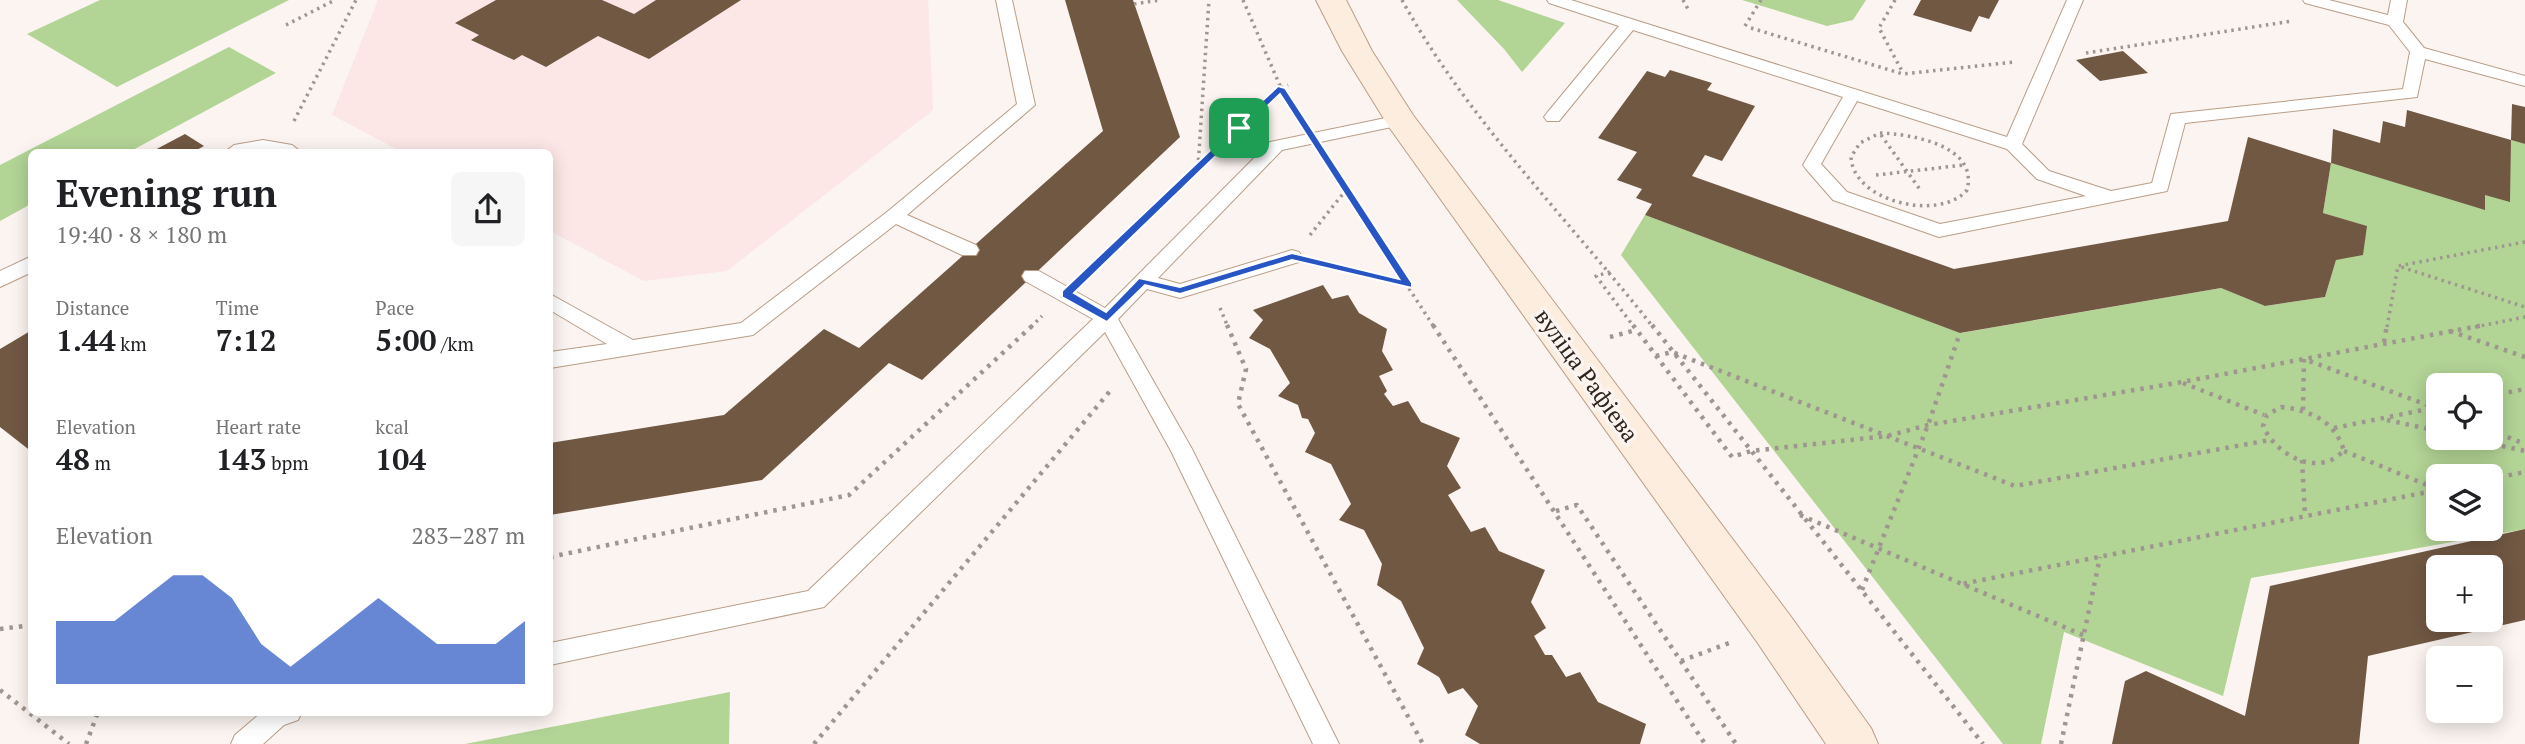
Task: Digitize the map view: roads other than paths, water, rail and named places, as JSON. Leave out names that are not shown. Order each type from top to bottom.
[{"type":"main road","name":"вуліца Рафіева","points":[[1331,0],[1357,51],[1400,120],[1773,628],[1854,744]]},
{"type":"lane","points":[[553,360],[746,330],[894,216],[1026,105],[1004,0]]},
{"type":"lane","points":[[1555,0],[2013,145],[2042,175],[2109,196]]},
{"type":"lane","points":[[2013,145],[2075,0]]},
{"type":"lane","points":[[2311,0],[2395,22],[2418,52],[2525,81]]},
{"type":"lane","points":[[2395,22],[2399,0]]},
{"type":"lane","points":[[1553,117],[1629,24]]},
{"type":"lane","points":[[1852,96],[1812,165],[1840,196],[1940,230],[2160,187],[2177,118],[2411,93],[2418,52]]},
{"type":"lane","points":[[553,653],[815,600],[1107,318],[1276,146],[1400,120]]},
{"type":"lane","points":[[240,149],[287,149]]},
{"type":"lane","points":[[894,216],[969,250]]},
{"type":"lane","points":[[1143,281],[1180,291],[1292,257]]},
{"type":"lane","points":[[0,280],[28,265]]},
{"type":"lane","points":[[1032,276],[1107,318],[1181,449],[1326,744]]},
{"type":"lane","points":[[553,303],[631,348]]},
{"type":"lane","points":[[244,744],[276,716]]}]
